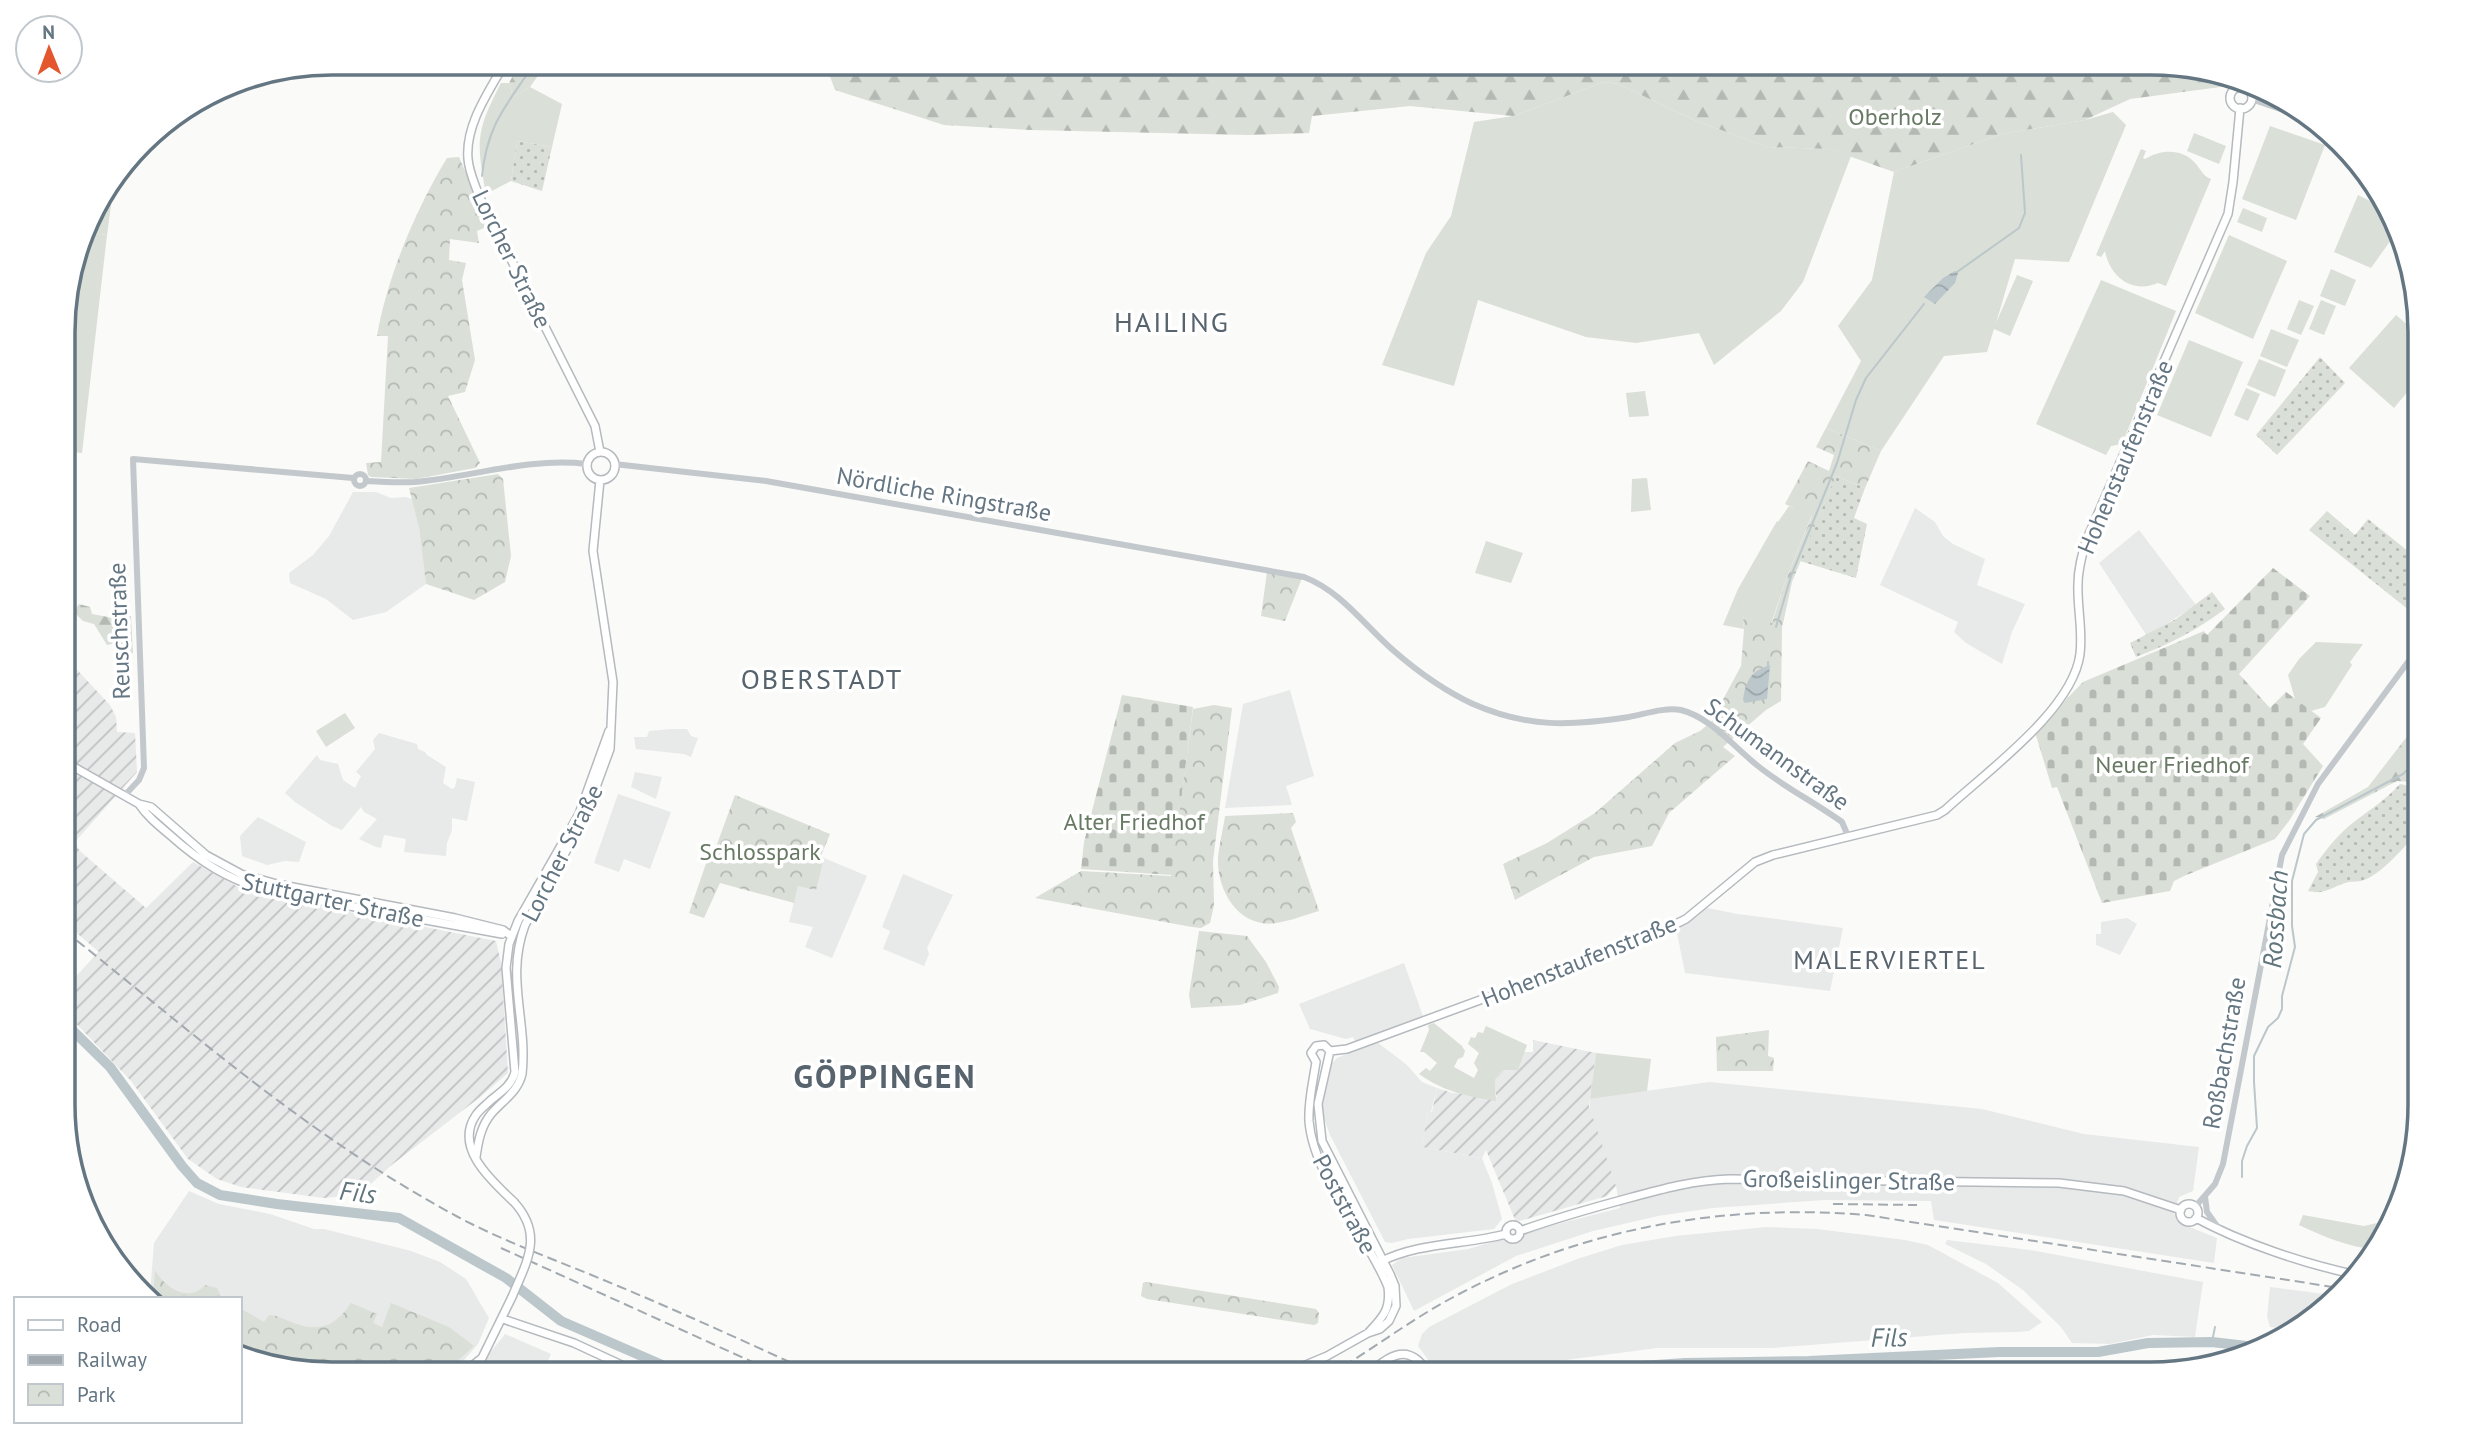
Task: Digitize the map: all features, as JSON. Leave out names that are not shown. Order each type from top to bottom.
[{"type":"main road","name":"Lorcher Straße","points":[[498,75],[475,123],[468,149],[471,174],[479,196],[595,426],[600,452]]},
{"type":"main road","points":[[2235,90],[2230,97],[2233,105],[2240,108],[2248,106],[2251,96]]},
{"type":"main road","name":"Hohenstaufenstraße","points":[[1330,1051],[1347,1049],[1643,940],[1686,919],[1755,862],[1776,854],[1929,818],[1945,810],[2031,731],[2064,696],[2076,673],[2080,653],[2078,583],[2086,541],[2228,214],[2234,182],[2240,108]]},
{"type":"main road","points":[[600,452],[611,457],[614,464],[612,473],[600,480],[592,477],[587,464],[590,457],[600,452]]},
{"type":"main road","name":"Lorcher Straße","points":[[519,1066],[515,971],[520,938],[585,817],[610,749],[613,682],[593,551],[600,480]]},
{"type":"main road","name":"Lorcher Straße","points":[[511,936],[579,814],[610,727]]},
{"type":"main road","name":"Stuttgarter Straße","points":[[75,768],[139,804],[146,814],[194,856],[244,884],[268,891],[520,938]]},
{"type":"main road","points":[[476,1157],[479,1138],[489,1116],[520,1082],[506,968],[511,936]]},
{"type":"main road","points":[[1324,1045],[1330,1051],[1330,1058],[1326,1062],[1316,1062],[1311,1053],[1316,1046],[1324,1045]]},
{"type":"main road","name":"Poststraße","points":[[1316,1062],[1309,1104],[1314,1145],[1335,1190],[1380,1262]]},
{"type":"main road","name":"Poststraße","points":[[1326,1062],[1318,1104],[1322,1141],[1380,1262]]},
{"type":"main road","points":[[477,1362],[482,1358],[503,1318],[530,1255],[532,1242],[527,1220],[514,1202],[488,1177],[476,1157],[470,1141],[471,1129],[475,1116],[509,1085],[519,1066]]},
{"type":"main road","name":"Großeislinger Straße","points":[[1380,1262],[1412,1249],[1477,1242],[1506,1234],[1511,1225],[1515,1225],[1520,1231],[1573,1213],[1668,1188],[1730,1179],[2059,1183],[2124,1191],[2181,1210]]},
{"type":"main road","points":[[2187,1205],[2195,1207],[2196,1218],[2189,1222],[2184,1220],[2180,1216],[2181,1210],[2187,1205]]},
{"type":"main road","points":[[2196,1218],[2301,1260],[2345,1272]]},
{"type":"main road","points":[[1313,1362],[1368,1333],[1381,1320],[1388,1307],[1388,1286],[1380,1262]]},
{"type":"main road","points":[[503,1318],[574,1343],[615,1362]]},
{"type":"main road","points":[[1382,1362],[1404,1354],[1420,1362]]},
{"type":"street","points":[[2251,99],[2271,106]]},
{"type":"street","name":"Reuschstraße","points":[[125,795],[139,780],[144,768],[133,459],[354,478],[354,484],[359,487],[366,481],[415,482],[527,465],[587,464]]},
{"type":"street","name":"Nördliche Ringstraße","points":[[614,464],[766,481],[1006,526],[1266,569]]},
{"type":"street","name":"Schumannstraße","points":[[1266,569],[1304,577],[1321,584],[1410,663],[1459,697],[1495,713],[1524,721],[1548,723],[1625,717],[1671,709],[1688,712],[1726,737],[1758,766],[1842,822],[1848,836]]},
{"type":"street","name":"Roßbachstraße","points":[[2195,1207],[2215,1184],[2223,1164],[2281,855],[2318,784],[2408,662]]},
{"type":"street","points":[[2205,1197],[2207,1212],[2219,1229]]},
{"type":"shaded area","points":[[353,492],[376,492],[391,498],[412,499],[419,528],[426,584],[386,612],[353,620],[326,599],[290,583],[289,573],[313,555],[329,536]]},
{"type":"shaded area","points":[[1915,508],[1935,522],[1943,536],[1953,544],[1985,559],[1977,585],[2025,604],[2012,632],[2002,664],[1966,643],[1954,632],[1958,622],[1880,585]]},
{"type":"shaded area","points":[[2139,530],[2196,605],[2147,636],[2099,563]]},
{"type":"shaded area","points":[[75,668],[110,705],[116,717],[117,732],[135,733],[137,772],[75,842]]},
{"type":"shaded area","points":[[1290,690],[1314,776],[1286,786],[1292,805],[1225,808],[1243,704]]},
{"type":"shaded area","points":[[687,729],[691,736],[698,738],[691,757],[636,749],[634,737],[647,737],[649,731]]},
{"type":"shaded area","points":[[379,733],[417,744],[418,749],[446,767],[443,783],[452,789],[457,778],[475,782],[467,821],[452,818],[446,856],[404,852],[406,839],[384,835],[381,848],[376,847],[359,839],[377,819],[364,812],[361,807],[342,830],[295,802],[285,793],[317,755],[320,760],[338,764],[343,780],[355,788],[361,776],[356,772],[375,749],[373,740]]},
{"type":"shaded area","points":[[635,772],[662,777],[656,799],[631,787]]},
{"type":"shaded area","points":[[618,794],[671,812],[650,869],[624,859],[619,872],[594,863]]},
{"type":"shaded area","points":[[258,817],[306,842],[299,862],[285,861],[267,865],[242,856],[240,836]]},
{"type":"shaded area","points":[[75,844],[146,908],[193,862],[240,888],[273,897],[496,941],[501,963],[508,1073],[389,1167],[359,1195],[324,1198],[241,1187],[217,1179],[188,1159],[131,1081],[75,1022],[75,977],[99,952],[75,932]]},
{"type":"shaded area","points":[[824,858],[867,876],[832,958],[805,947],[813,927],[789,922],[798,886],[816,887]]},
{"type":"shaded area","points":[[903,874],[953,895],[927,948],[929,954],[924,966],[883,949],[890,931],[882,927]]},
{"type":"shaded area","points":[[1702,907],[1843,928],[1830,991],[1685,973],[1676,928]]},
{"type":"shaded area","points":[[2127,918],[2137,924],[2120,955],[2096,945],[2096,934],[2101,934],[2101,922]]},
{"type":"shaded area","points":[[1404,963],[1424,1019],[1355,1041],[1353,1037],[1346,1039],[1310,1029],[1299,1004]]},
{"type":"shaded area","points":[[1533,1040],[1596,1053],[1589,1106],[1616,1186],[1607,1196],[1516,1222],[1486,1150],[1482,1158],[1422,1147],[1428,1111],[1432,1112],[1437,1088],[1453,1093],[1497,1097],[1493,1085],[1497,1076],[1504,1070],[1518,1070],[1524,1052],[1533,1052]]},
{"type":"shaded area","points":[[1377,1042],[1407,1065],[1422,1082],[1437,1088],[1431,1112],[1428,1111],[1422,1147],[1482,1158],[1502,1219],[1494,1229],[1385,1242],[1330,1135],[1323,1115],[1323,1098],[1330,1065],[1337,1058]]},
{"type":"shaded area","points":[[1709,1082],[1982,1109],[2084,1134],[2199,1147],[2193,1191],[2179,1197],[2174,1214],[2182,1224],[2217,1238],[2214,1263],[1934,1220],[1931,1201],[1824,1200],[1713,1208],[1658,1216],[1593,1231],[1516,1256],[1414,1311],[1392,1265],[1402,1258],[1468,1249],[1620,1208],[1616,1186],[1590,1113],[1590,1099]]},
{"type":"shaded area","points":[[189,1191],[219,1204],[270,1214],[314,1229],[324,1229],[411,1251],[440,1262],[466,1279],[489,1318],[478,1344],[461,1362],[333,1362],[282,1357],[242,1345],[242,1297],[162,1297],[151,1286],[154,1243]]},
{"type":"shaded area","points":[[1766,1227],[1817,1229],[1928,1245],[1998,1283],[2042,1322],[2029,1331],[2017,1332],[1964,1333],[1772,1348],[1657,1348],[1551,1362],[1430,1362],[1418,1346],[1422,1334],[1429,1327],[1512,1284],[1622,1245],[1675,1236]]},
{"type":"shaded area","points":[[1947,1240],[2030,1250],[2203,1282],[2195,1337],[2153,1335],[2110,1344],[2072,1343],[2061,1327],[2023,1290],[1986,1264],[1945,1244]]},
{"type":"shaded area","points":[[2270,1287],[2324,1294],[2307,1309],[2277,1328],[2270,1327],[2267,1316]]},
{"type":"shaded area","points":[[505,1334],[551,1354],[547,1362],[483,1362]]},
{"type":"green space","points":[[513,75],[537,77],[530,87],[513,97],[509,83]]},
{"type":"green space","name":"Oberholz","points":[[829,75],[2150,75],[2184,77],[2225,86],[2130,99],[2085,120],[2002,134],[1894,172],[1829,149],[1767,147],[1694,120],[1618,84],[1604,82],[1513,116],[1410,106],[1312,116],[1309,133],[1248,135],[1031,130],[944,125],[835,90]]},
{"type":"green space","points":[[1604,82],[1618,84],[1694,120],[1767,147],[1829,149],[1851,156],[1803,282],[1781,311],[1714,365],[1699,333],[1636,343],[1586,337],[1478,300],[1454,386],[1382,365],[1426,253],[1451,216],[1474,122],[1513,116]]},
{"type":"green space","points":[[501,83],[509,83],[513,97],[530,87],[562,104],[552,147],[517,141],[511,181],[486,194],[480,137],[487,113]]},
{"type":"green space","points":[[2113,112],[2126,125],[2069,262],[2015,259],[1996,323],[2017,275],[2033,281],[2010,336],[1994,329],[1987,352],[1944,356],[1881,451],[1826,428],[1861,361],[1838,326],[1872,280],[1894,172],[2002,134],[2085,120]]},
{"type":"green space","points":[[2270,126],[2325,145],[2296,220],[2242,199]]},
{"type":"green space","points":[[2194,133],[2226,146],[2219,164],[2187,151]]},
{"type":"green space","points":[[517,141],[552,147],[542,191],[511,181]]},
{"type":"green space","points":[[2141,149],[2146,151],[2143,158],[2145,159],[2165,152],[2185,155],[2211,179],[2166,286],[2158,283],[2148,286],[2131,285],[2112,269],[2105,251],[2101,257],[2096,255]]},
{"type":"green space","points":[[459,157],[489,226],[477,231],[479,243],[450,239],[449,260],[466,263],[462,280],[475,360],[465,392],[448,396],[480,463],[475,468],[416,479],[371,477],[368,475],[366,463],[381,462],[388,336],[377,336],[388,290],[404,244],[436,178],[447,158]]},
{"type":"green space","points":[[2358,195],[2372,202],[2390,241],[2371,268],[2334,252]]},
{"type":"green space","points":[[111,202],[107,235],[95,233]]},
{"type":"green space","points":[[2243,208],[2267,218],[2262,232],[2237,222]]},
{"type":"green space","points":[[95,233],[107,235],[82,453],[75,452],[77,299],[84,266]]},
{"type":"green space","points":[[2229,235],[2287,261],[2253,339],[2195,313]]},
{"type":"green space","points":[[2331,269],[2356,280],[2345,306],[2320,296]]},
{"type":"green space","points":[[2101,280],[2176,311],[2122,444],[2111,446],[2106,455],[2036,424]]},
{"type":"green space","points":[[2299,300],[2314,306],[2301,335],[2287,329]]},
{"type":"green space","points":[[2321,300],[2336,306],[2324,335],[2309,329]]},
{"type":"green space","points":[[2396,315],[2408,325],[2408,391],[2394,408],[2349,368]]},
{"type":"green space","points":[[2271,329],[2299,340],[2287,367],[2260,356]]},
{"type":"green space","points":[[2189,340],[2243,362],[2211,437],[2157,415]]},
{"type":"green space","points":[[2320,357],[2345,383],[2277,455],[2256,435]]},
{"type":"green space","points":[[2259,359],[2286,370],[2275,397],[2247,385]]},
{"type":"green space","points":[[2246,388],[2260,394],[2248,421],[2234,415]]},
{"type":"green space","points":[[1645,391],[1649,416],[1629,417],[1626,393]]},
{"type":"green space","points":[[1826,428],[1881,451],[1865,488],[1836,476],[1792,582],[1782,628],[1781,701],[1766,710],[1723,747],[1735,756],[1669,813],[1652,846],[1594,857],[1515,900],[1503,864],[1547,843],[1595,813],[1675,743],[1700,731],[1711,722],[1741,666],[1743,615],[1772,623],[1786,579],[1812,516],[1785,504],[1808,461],[1829,471],[1834,455],[1816,447]]},
{"type":"green space","points":[[498,474],[503,479],[511,556],[505,582],[474,600],[426,584],[419,528],[409,488]]},
{"type":"green space","points":[[1836,476],[1865,488],[1854,518],[1867,524],[1856,578],[1800,561]]},
{"type":"green space","points":[[1647,478],[1651,510],[1631,512],[1632,479]]},
{"type":"green space","points":[[1789,506],[1812,515],[1771,624],[1743,616],[1744,629],[1723,625],[1738,589],[1777,521]]},
{"type":"green space","points":[[2327,511],[2355,535],[2368,519],[2408,551],[2408,609],[2309,530]]},
{"type":"green space","points":[[1486,541],[1523,553],[1511,583],[1475,573]]},
{"type":"green space","name":"Neuer Friedhof","points":[[2273,568],[2310,596],[2239,674],[2270,708],[2286,692],[2321,718],[2303,744],[2323,766],[2275,839],[2184,876],[2174,881],[2170,891],[2102,903],[2057,787],[2052,788],[2035,732],[2083,682],[2204,631],[2207,635]]},
{"type":"green space","points":[[1267,572],[1302,578],[1285,621],[1261,616]]},
{"type":"green space","points":[[2212,592],[2225,609],[2183,636],[2136,657],[2130,643],[2176,619]]},
{"type":"green space","points":[[79,604],[90,607],[92,614],[119,619],[131,616],[133,653],[123,658],[116,643],[107,645],[94,624],[83,621],[75,610]]},
{"type":"green space","points":[[2316,642],[2363,644],[2325,707],[2311,711],[2295,699],[2288,675]]},
{"type":"green space","name":"Alter Friedhof","points":[[1122,695],[1193,707],[1172,875],[1081,869],[1084,842]]},
{"type":"green space","points":[[1214,705],[1232,708],[1213,861],[1214,905],[1210,923],[1201,928],[1192,927],[1035,898],[1081,871],[1171,876],[1193,709]]},
{"type":"green space","points":[[345,713],[355,728],[326,747],[316,731]]},
{"type":"green space","points":[[2408,735],[2408,782],[2397,781],[2324,819],[2315,817],[2368,787]]},
{"type":"green space","points":[[2400,784],[2408,786],[2408,842],[2385,867],[2369,878],[2347,882],[2323,892],[2308,891],[2318,872],[2316,864],[2331,844],[2349,826]]},
{"type":"green space","name":"Schlosspark","points":[[735,795],[830,834],[821,856],[824,858],[816,890],[798,886],[794,903],[720,883],[704,918],[689,913],[712,846],[716,847]]},
{"type":"green space","points":[[1293,813],[1296,822],[1291,828],[1319,911],[1276,923],[1252,920],[1233,906],[1222,884],[1218,859],[1225,816]]},
{"type":"green space","points":[[1199,931],[1247,936],[1266,962],[1279,987],[1278,993],[1240,1005],[1191,1008],[1189,995]]},
{"type":"green space","points":[[1434,1023],[1465,1051],[1454,1067],[1474,1078],[1478,1070],[1474,1063],[1479,1053],[1468,1044],[1471,1037],[1475,1038],[1478,1032],[1483,1033],[1486,1026],[1527,1045],[1518,1070],[1504,1070],[1497,1077],[1496,1101],[1447,1089],[1419,1074],[1426,1068],[1430,1071],[1437,1063],[1424,1052],[1420,1052],[1429,1030],[1428,1025]]},
{"type":"green space","points":[[1769,1030],[1768,1056],[1774,1058],[1773,1071],[1717,1071],[1716,1037]]},
{"type":"green space","points":[[1596,1053],[1651,1059],[1647,1091],[1590,1099]]},
{"type":"green space","points":[[2303,1215],[2364,1226],[2379,1223],[2364,1248],[2346,1244],[2299,1225]]},
{"type":"green space","points":[[155,1270],[164,1282],[177,1291],[192,1293],[205,1285],[217,1288],[221,1297],[162,1297],[154,1289]]},
{"type":"green space","points":[[1143,1283],[1316,1309],[1319,1313],[1318,1323],[1314,1325],[1147,1299],[1141,1296]]},
{"type":"green space","points":[[351,1303],[377,1314],[373,1323],[382,1327],[391,1303],[449,1327],[474,1346],[456,1362],[333,1362],[282,1357],[242,1345],[242,1309],[264,1322],[272,1315],[310,1327],[326,1326]]},
{"type":"water","points":[[1955,271],[1958,273],[1955,283],[1935,304],[1924,297],[1943,278]]},
{"type":"water","points":[[1770,665],[1767,699],[1745,703],[1744,693],[1750,677]]},
{"type":"waterway","points":[[482,176],[493,130],[527,75]]},
{"type":"waterway","points":[[1957,272],[2019,228],[2025,213],[2021,155]]},
{"type":"waterway","points":[[1776,627],[1791,576],[1837,463],[1856,400],[1866,378],[1924,304]]},
{"type":"waterway","name":"Rossbach","points":[[2242,1177],[2242,1161],[2257,1128],[2254,1056],[2268,1027],[2278,1018],[2282,1009],[2282,996],[2295,947],[2292,881],[2304,834],[2316,820],[2408,769]]},
{"type":"waterway","name":"Fils","points":[[75,1033],[110,1067],[197,1183],[220,1195],[399,1218],[506,1278],[561,1321],[655,1362]]},
{"type":"waterway","name":"Rossbach","points":[[2212,1342],[2215,1327]]},
{"type":"waterway","name":"Fils","points":[[1747,1362],[1999,1352],[2098,1352],[2148,1343],[2212,1342],[2240,1345]]},
{"type":"railway","points":[[75,939],[255,1083],[303,1119],[404,1186],[497,1236],[668,1307],[789,1362]]},
{"type":"railway","points":[[1833,1204],[1917,1205]]},
{"type":"railway","points":[[1349,1362],[1448,1300],[1497,1275],[1547,1255],[1651,1226],[1757,1213],[1866,1215],[2331,1287]]},
{"type":"railway","points":[[501,1248],[753,1362]]},
{"type":"district","name":"HAILING","points":[[1172,321]]},
{"type":"district","name":"OBERSTADT","points":[[822,678]]},
{"type":"district","name":"MALERVIERTEL","points":[[1890,959]]},
{"type":"district","name":"GÖPPINGEN","points":[[885,1076]]}]
